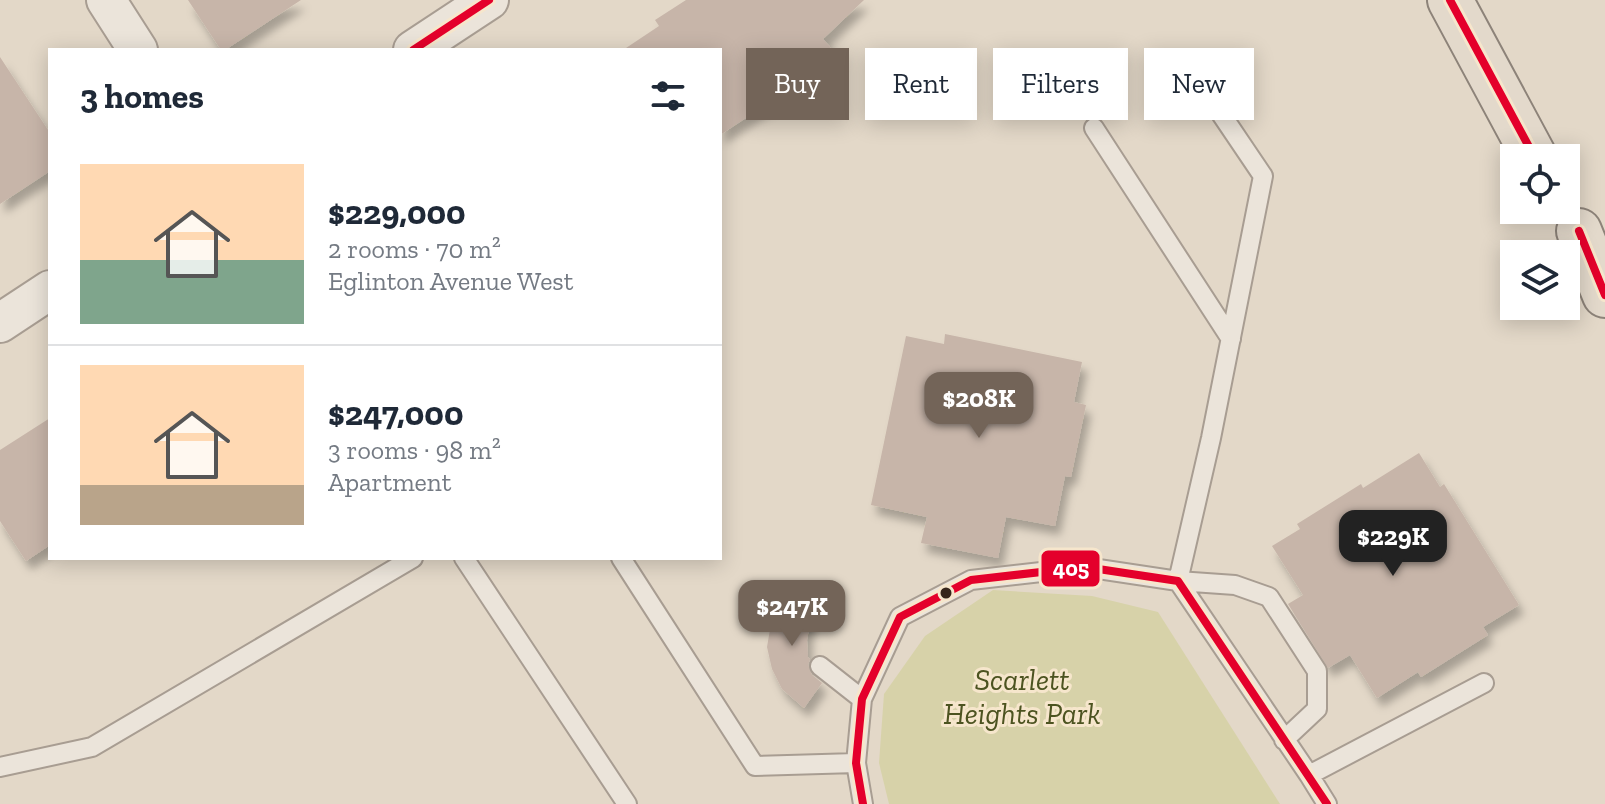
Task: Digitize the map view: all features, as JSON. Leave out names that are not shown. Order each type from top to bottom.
[{"type":"main road","points":[[1450,0],[1527,144]]},
{"type":"main road","points":[[1583,235],[1605,295]]},
{"type":"street","points":[[106,0],[137,48]]},
{"type":"street","points":[[416,48],[489,0]]},
{"type":"street","points":[[0,323],[48,291]]},
{"type":"lane","points":[[1225,120],[1263,176],[1211,438],[1178,581],[1327,804]]},
{"type":"lane","points":[[1094,128],[1231,339]]},
{"type":"lane","points":[[0,767],[92,747],[410,560]]},
{"type":"lane","points":[[465,560],[627,804]]},
{"type":"lane","points":[[622,560],[755,766],[856,763]]},
{"type":"lane","points":[[863,804],[856,763],[862,699],[900,617],[971,580],[1085,567],[1178,581],[1235,585],[1269,597],[1317,671],[1317,709],[1284,740]]},
{"type":"lane","points":[[820,666],[862,699]]},
{"type":"lane","points":[[1309,775],[1484,683]]},
{"type":"green space","name":"Scarlett Heights Park","points":[[993,590],[1092,596],[1158,612],[1280,804],[889,804],[879,763],[884,694],[925,636]]},
{"type":"building","points":[[188,0],[301,0],[228,48],[220,48]]},
{"type":"building","points":[[686,0],[864,0],[823,39],[831,48],[746,48],[746,118],[722,134],[722,48],[626,48],[659,26],[655,20]]},
{"type":"building","points":[[0,57],[48,130],[48,172],[0,204]]},
{"type":"building","points":[[945,334],[1082,362],[1074,402],[1086,405],[1071,477],[1065,476],[1055,526],[1006,517],[998,558],[921,543],[927,517],[871,505],[906,336],[944,344]]},
{"type":"building","points":[[48,419],[48,546],[26,561],[0,521],[0,450]]},
{"type":"building","points":[[1419,453],[1440,487],[1444,484],[1519,605],[1483,627],[1488,635],[1421,677],[1418,672],[1377,698],[1350,655],[1328,668],[1288,604],[1303,595],[1272,546],[1300,529],[1297,524]]},
{"type":"building","points":[[776,594],[814,601],[807,640],[808,665],[812,675],[822,683],[804,708],[782,689],[772,669],[767,647]]},
{"type":"transit line","name":"405","points":[[416,48],[489,0]]},
{"type":"transit line","name":"405","points":[[1450,0],[1527,144]]},
{"type":"transit line","name":"405","points":[[1579,231],[1605,295]]},
{"type":"transit line","name":"405","points":[[863,804],[856,763],[862,699],[900,617],[971,580],[1085,567],[1178,581],[1327,804]]}]
